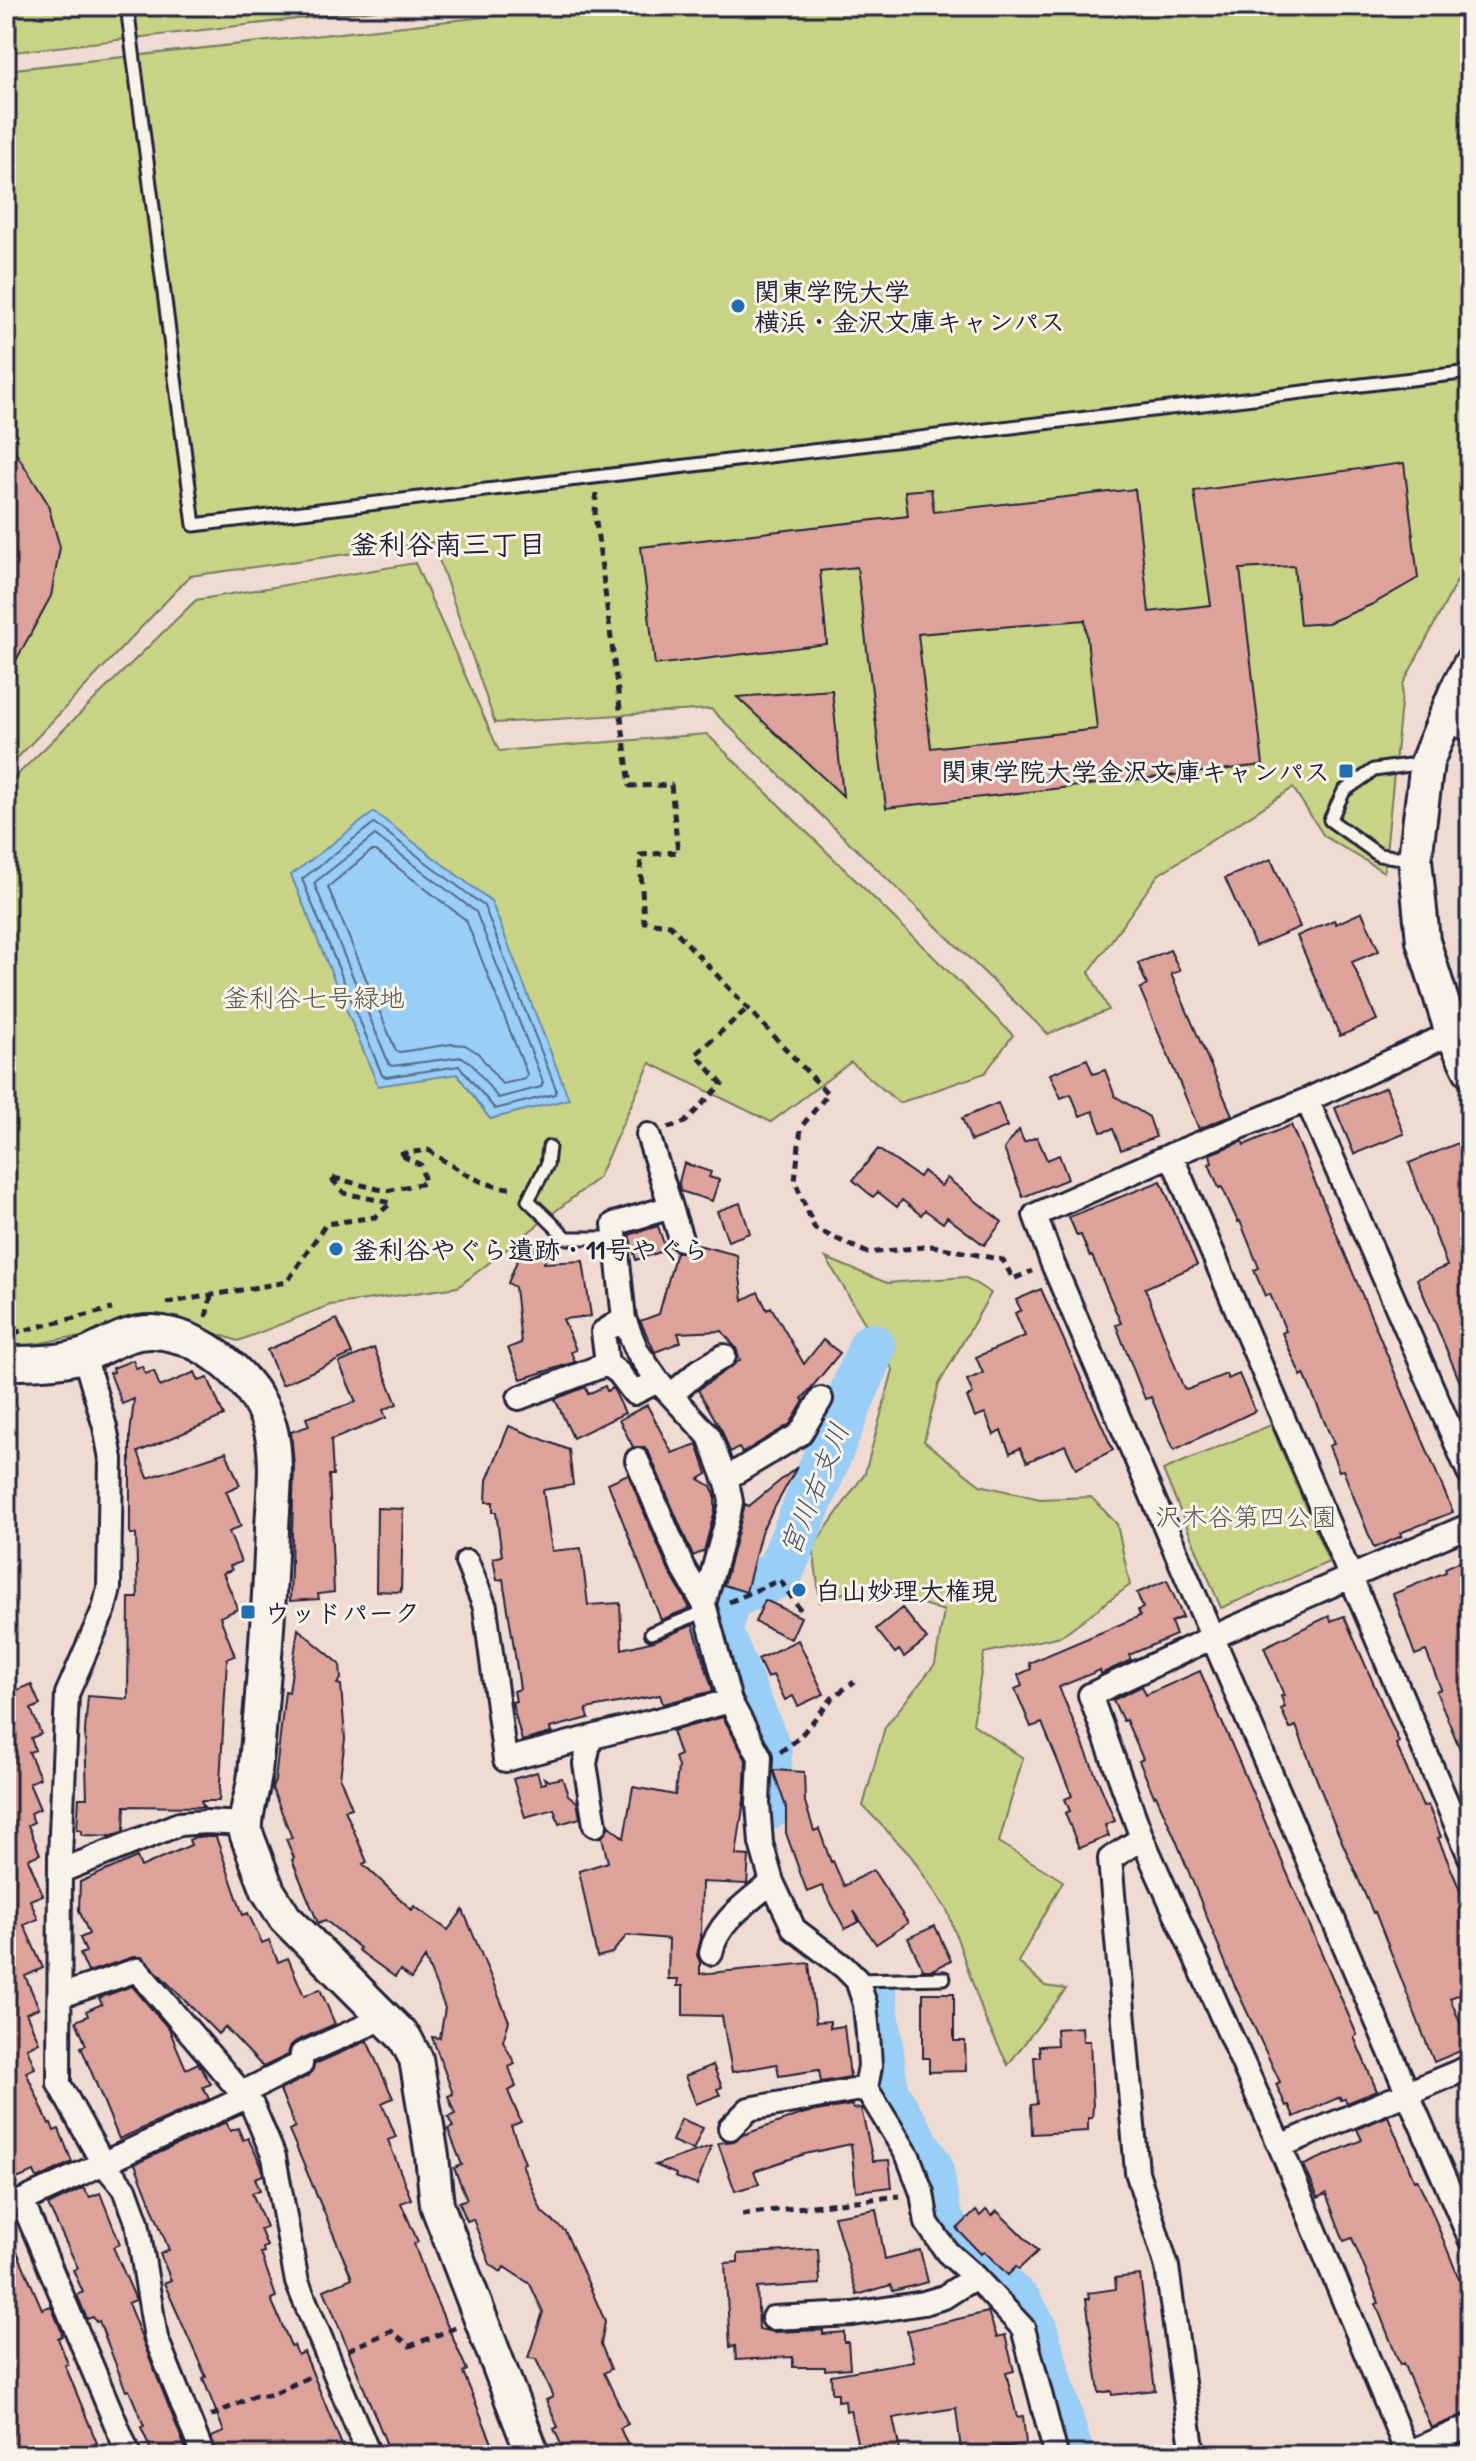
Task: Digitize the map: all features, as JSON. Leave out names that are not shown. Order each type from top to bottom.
[{"type":"street","points":[[1470,664],[1457,724],[1427,762],[1415,859],[1423,941],[1452,1033],[1470,1070]]},
{"type":"street","points":[[1452,1033],[1307,1100],[1035,1215],[1052,1262],[1470,2239]]},
{"type":"street","points":[[1307,1100],[1470,1475]]},
{"type":"street","points":[[648,1135],[681,1239]]},
{"type":"street","points":[[1171,1155],[1470,1857]]},
{"type":"street","points":[[671,1207],[614,1224],[614,1238],[624,1319],[637,1351],[665,1388],[709,1436],[731,1502],[705,1608]]},
{"type":"street","points":[[624,1319],[603,1332],[607,1364],[619,1373],[634,1393],[665,1388],[724,1356]]},
{"type":"street","points":[[6,1364],[84,1355],[123,1337],[152,1332],[175,1336],[219,1357],[260,1401],[271,1430],[274,1472],[267,1655],[255,1778],[245,1824],[257,1867],[285,1918],[405,2038],[416,2059],[437,2205],[533,2455]]},
{"type":"street","points":[[84,1355],[111,1459],[109,1588],[104,1609],[67,1694],[59,2084],[102,2162],[125,2189],[137,2222],[156,2338],[203,2455]]},
{"type":"street","points":[[519,1398],[607,1364]]},
{"type":"street","points":[[725,1479],[800,1434],[821,1399]]},
{"type":"street","points":[[637,1460],[682,1566],[705,1608],[730,1701],[760,1757],[758,1803],[761,1843],[772,1882],[794,1929],[858,1980],[865,2004],[868,2034],[870,2066],[866,2088],[908,2156],[922,2193],[927,2223],[947,2252],[1023,2328],[1056,2455]]},
{"type":"street","points":[[1470,1525],[1213,1637],[1090,1695],[1142,1838],[1280,2146],[1407,2454],[1470,2426]]},
{"type":"street","points":[[467,1562],[485,1607],[505,1760],[730,1701]]},
{"type":"street","points":[[590,1738],[585,1764],[595,1825]]},
{"type":"street","points":[[61,1871],[179,1824],[245,1824]]},
{"type":"street","points":[[1142,1838],[1110,1859],[1137,2172],[1167,2267],[1193,2455]]},
{"type":"street","points":[[711,1953],[714,1936],[742,1906],[772,1882]]},
{"type":"street","points":[[60,1996],[137,1970],[252,2105],[274,2157],[297,2282],[369,2455]]},
{"type":"street","points":[[129,2455],[22,2201],[244,2098],[250,2089],[301,2064],[302,2054],[384,2018]]},
{"type":"street","points":[[1280,2146],[1470,2067]]},
{"type":"street","points":[[730,2128],[749,2109],[866,2088]]},
{"type":"street","points":[[773,2318],[853,2314],[924,2303],[944,2297],[975,2277]]},
{"type":"lane","points":[[127,6],[194,525],[1470,372]]},
{"type":"lane","points":[[1415,859],[1379,855],[1330,820],[1344,791],[1374,770],[1427,762]]},
{"type":"lane","points":[[549,1147],[547,1165],[528,1200],[567,1238],[614,1238]]},
{"type":"lane","points":[[651,1633],[705,1608]]},
{"type":"lane","points":[[858,1980],[944,1978]]},
{"type":"path","points":[[597,477],[595,514],[630,786],[671,785],[678,852],[640,855],[644,922],[670,925],[828,1094],[801,1127],[795,1181],[815,1229],[868,1253],[933,1246],[1003,1260],[1013,1279],[1052,1262]]},
{"type":"path","points":[[648,1135],[685,1122],[722,1084],[696,1054],[748,1008]]},
{"type":"path","points":[[181,1301],[287,1282],[326,1224],[375,1217],[391,1203],[344,1193],[330,1177],[386,1191],[425,1183],[421,1165],[398,1154],[428,1150],[457,1170],[490,1186],[513,1189],[536,1183]]},
{"type":"path","points":[[705,1608],[780,1580],[801,1611]]},
{"type":"path","points":[[760,1757],[782,1751],[798,1739],[833,1697],[854,1682]]},
{"type":"path","points":[[742,2214],[922,2193]]},
{"type":"path","points":[[191,2424],[256,2395],[270,2395],[391,2331],[410,2346],[480,2317]]},
{"type":"green space","points":[[6,6],[409,6],[6,53]]},
{"type":"green space","name":"関東学院大学 横浜・金沢文庫キャンパス","points":[[585,6],[1470,6],[1470,556],[1403,684],[1384,872],[1324,836],[1293,788],[1158,875],[1089,972],[1109,1010],[1048,1034],[711,709],[495,723],[433,542],[190,576],[6,770],[6,70]]},
{"type":"green space","name":"釜利谷七号緑地","points":[[415,563],[499,751],[707,734],[1013,1035],[985,1073],[899,1103],[851,1062],[771,1122],[650,1063],[598,1178],[458,1287],[330,1305],[238,1341],[191,1325],[66,1338],[6,1350],[6,786],[196,600]]},
{"type":"green space","points":[[826,1258],[887,1283],[965,1277],[991,1293],[939,1384],[924,1441],[980,1485],[1040,1499],[1091,1497],[1117,1524],[1130,1585],[1061,1636],[984,1653],[973,1724],[1023,1758],[999,1842],[1063,1881],[1018,1962],[1045,1986],[1066,1989],[1008,2065],[985,2019],[948,1912],[911,1856],[863,1806],[885,1727],[935,1664],[944,1611],[866,1585],[820,1602],[813,1547],[865,1473],[893,1370]]},
{"type":"green space","name":"沢木谷第四公園","points":[[1271,1425],[1329,1562],[1221,1608],[1163,1470]]},
{"type":"water","points":[[374,812],[491,901],[569,1099],[490,1119],[457,1074],[378,1086],[291,875]]},
{"type":"building","points":[[6,437],[47,502],[60,547],[51,596],[6,679],[6,556],[9,550],[6,541]]},
{"type":"building","points":[[1404,463],[1418,578],[1373,604],[1328,623],[1300,625],[1294,566],[1240,569],[1263,765],[886,808],[857,567],[820,571],[827,644],[655,665],[641,547],[908,516],[905,491],[931,489],[934,512],[1135,489],[1149,612],[1211,605],[1194,491]],"holes":[[[1085,620],[1097,729],[931,748],[918,634]]]},
{"type":"building","points":[[832,690],[843,796],[737,697]]},
{"type":"building","points":[[1271,859],[1300,927],[1255,946],[1225,878]]},
{"type":"building","points":[[1362,912],[1379,951],[1352,962],[1377,1020],[1340,1036],[1297,936]]},
{"type":"building","points":[[1170,950],[1180,971],[1171,974],[1232,1115],[1199,1129],[1140,989],[1147,985],[1138,963]]},
{"type":"building","points":[[1087,1059],[1093,1074],[1105,1070],[1115,1096],[1149,1117],[1156,1137],[1121,1150],[1113,1129],[1101,1132],[1093,1111],[1080,1116],[1071,1094],[1061,1098],[1050,1074]]},
{"type":"building","points":[[1386,1087],[1404,1134],[1354,1154],[1335,1108]]},
{"type":"building","points":[[998,1103],[1007,1127],[971,1141],[962,1118]]},
{"type":"building","points":[[1291,1125],[1453,1512],[1400,1533],[1402,1536],[1374,1548],[1343,1470],[1339,1471],[1329,1446],[1334,1444],[1304,1374],[1301,1376],[1282,1333],[1286,1331],[1270,1294],[1265,1296],[1254,1270],[1259,1268],[1240,1221],[1222,1187],[1219,1188],[1209,1164],[1212,1163],[1210,1154],[1243,1141],[1244,1145]]},
{"type":"building","points":[[1019,1130],[1024,1142],[1037,1137],[1047,1160],[1059,1155],[1068,1179],[1023,1197],[1004,1149]]},
{"type":"building","points":[[1458,1143],[1470,1173],[1470,1406],[1417,1279],[1447,1266],[1409,1163]]},
{"type":"building","points":[[878,1149],[919,1177],[923,1171],[941,1186],[947,1178],[1002,1222],[984,1245],[947,1217],[943,1223],[925,1210],[921,1215],[902,1200],[897,1207],[878,1192],[873,1197],[853,1180]]},
{"type":"building","points":[[684,1163],[711,1172],[709,1177],[719,1180],[712,1201],[680,1191]]},
{"type":"building","points":[[1161,1181],[1197,1265],[1145,1288],[1184,1389],[1226,1374],[1228,1379],[1239,1374],[1255,1411],[1174,1450],[1151,1397],[1145,1399],[1116,1325],[1121,1323],[1092,1256],[1081,1235],[1077,1236],[1069,1217]]},
{"type":"building","points":[[740,1203],[750,1233],[728,1241],[717,1211]]},
{"type":"building","points":[[658,1226],[666,1250],[636,1260],[629,1235]]},
{"type":"building","points":[[525,1241],[549,1251],[544,1263],[583,1261],[591,1316],[563,1319],[576,1350],[571,1352],[575,1362],[521,1379],[508,1348],[521,1343],[515,1287],[508,1283]]},
{"type":"building","points":[[694,1244],[737,1255],[743,1300],[758,1292],[767,1310],[771,1307],[804,1364],[823,1340],[840,1353],[802,1399],[804,1401],[790,1424],[742,1453],[739,1448],[730,1452],[722,1431],[698,1390],[740,1360],[736,1348],[722,1331],[678,1333],[681,1342],[655,1352],[640,1321],[659,1314],[676,1252],[686,1252]]},
{"type":"building","points":[[1041,1289],[1113,1450],[1076,1469],[1065,1445],[1027,1462],[1020,1448],[1010,1453],[1001,1431],[994,1435],[985,1413],[975,1417],[967,1397],[973,1394],[967,1380],[983,1373],[976,1357],[1025,1336],[1015,1313],[1021,1310],[1016,1300]]},
{"type":"building","points":[[337,1319],[352,1354],[282,1385],[267,1350]]},
{"type":"building","points":[[374,1348],[397,1404],[383,1410],[386,1418],[331,1440],[333,1475],[329,1475],[334,1592],[318,1594],[319,1599],[290,1601],[294,1465],[291,1432],[309,1426],[306,1418],[356,1402],[339,1363]]},
{"type":"building","points":[[133,1360],[136,1368],[142,1366],[145,1374],[154,1371],[160,1387],[195,1372],[199,1381],[208,1378],[224,1416],[138,1452],[148,1478],[226,1452],[240,1485],[226,1491],[241,1526],[229,1532],[241,1562],[223,1573],[238,1609],[220,1617],[235,1656],[227,1659],[219,1801],[201,1801],[204,1807],[125,1806],[124,1831],[112,1836],[82,1835],[82,1830],[77,1829],[79,1798],[87,1798],[85,1731],[88,1696],[128,1699],[129,1598],[138,1598],[136,1534],[130,1534],[130,1435],[134,1399],[122,1404],[110,1373],[114,1372],[113,1368]]},
{"type":"building","points":[[605,1386],[607,1391],[613,1388],[625,1413],[573,1438],[555,1399],[586,1387],[588,1394]]},
{"type":"building","points":[[647,1405],[672,1453],[697,1444],[707,1474],[699,1479],[711,1486],[715,1495],[715,1510],[704,1551],[693,1556],[650,1455],[645,1448],[633,1447],[619,1420]]},
{"type":"building","points":[[509,1426],[569,1450],[573,1485],[543,1490],[552,1551],[581,1548],[588,1605],[620,1603],[622,1649],[654,1641],[693,1625],[713,1691],[663,1704],[660,1695],[586,1709],[589,1718],[550,1728],[551,1733],[522,1741],[512,1702],[516,1701],[514,1691],[520,1689],[513,1641],[503,1579],[497,1580],[493,1558],[502,1556],[496,1512],[493,1512],[493,1502],[486,1502],[487,1480]]},
{"type":"building","points":[[797,1467],[761,1532],[746,1592],[724,1585],[745,1504],[749,1506]]},
{"type":"building","points":[[628,1474],[669,1571],[690,1608],[661,1620],[608,1483]]},
{"type":"building","points":[[377,1508],[403,1509],[401,1592],[376,1591]]},
{"type":"building","points":[[1470,1557],[1469,1771],[1436,1691],[1441,1689],[1426,1651],[1415,1655],[1393,1594],[1446,1572],[1445,1568]]},
{"type":"building","points":[[1167,1580],[1183,1617],[1171,1622],[1176,1635],[1129,1655],[1131,1660],[1101,1674],[1100,1670],[1059,1687],[1115,1821],[1105,1825],[1109,1836],[1079,1848],[1065,1813],[1070,1811],[1065,1799],[1072,1796],[1042,1723],[1031,1727],[1015,1689],[1022,1686],[1018,1675],[1031,1669],[1029,1663],[1140,1616],[1138,1610],[1143,1608],[1137,1593]]},
{"type":"building","points":[[765,1600],[801,1617],[791,1639],[755,1622]]},
{"type":"building","points":[[902,1608],[927,1639],[904,1657],[899,1650],[895,1653],[876,1629]]},
{"type":"building","points":[[1329,1616],[1331,1621],[1344,1616],[1399,1742],[1396,1744],[1423,1807],[1428,1805],[1441,1837],[1438,1838],[1470,1914],[1470,1990],[1450,1998],[1470,2047],[1434,2062],[1375,1912],[1333,1821],[1296,1726],[1290,1729],[1281,1709],[1285,1707],[1281,1696],[1284,1695],[1264,1647]]},
{"type":"building","points":[[298,1629],[340,1664],[341,1679],[337,1684],[341,1685],[345,1739],[340,1778],[352,1808],[345,1810],[367,1862],[363,1864],[412,1910],[414,1906],[448,1930],[463,1910],[509,2021],[503,2041],[515,2064],[509,2067],[516,2087],[508,2091],[521,2122],[511,2126],[525,2163],[522,2164],[542,2212],[565,2231],[605,2321],[601,2344],[611,2369],[604,2373],[628,2424],[620,2428],[632,2455],[566,2455],[546,2400],[553,2397],[536,2359],[528,2358],[543,2312],[530,2284],[504,2267],[501,2272],[490,2264],[473,2219],[467,2221],[459,2202],[467,2199],[454,2168],[462,2165],[448,2129],[453,2127],[448,2117],[455,2114],[448,2096],[453,2094],[432,2037],[440,2038],[445,2008],[425,1958],[411,1979],[400,1970],[395,1977],[358,1950],[360,1948],[325,1920],[318,1923],[292,1860],[294,1858],[286,1839],[292,1838],[272,1788],[285,1691],[289,1692]]},
{"type":"building","points":[[798,1640],[824,1694],[798,1706],[793,1696],[785,1700],[773,1675],[767,1678],[758,1659]]},
{"type":"building","points":[[1200,1671],[1357,2035],[1354,2037],[1377,2091],[1347,2103],[1340,2097],[1294,2117],[1289,2105],[1286,2106],[1276,2084],[1280,2082],[1234,1984],[1175,1838],[1139,1761],[1143,1759],[1126,1720],[1123,1721],[1113,1700],[1142,1686],[1146,1695]]},
{"type":"building","points":[[31,1684],[40,1705],[31,1709],[41,1734],[31,1738],[35,1750],[29,1752],[40,1778],[29,1783],[40,1809],[30,1813],[34,1822],[28,1825],[40,1854],[28,1859],[43,1895],[30,1900],[38,1919],[24,1925],[43,1968],[25,1976],[39,2008],[26,2013],[39,2042],[27,2048],[35,2068],[26,2072],[49,2124],[54,2131],[59,2129],[72,2162],[37,2179],[34,2172],[6,2183],[6,1702],[13,1699],[10,1693]]},
{"type":"building","points":[[723,1717],[746,1760],[736,1855],[749,1856],[747,1884],[702,1882],[701,1939],[697,1955],[700,1974],[809,1963],[816,2022],[830,2021],[830,2028],[844,2026],[850,2077],[821,2082],[819,2070],[779,2076],[777,2064],[732,2072],[722,2016],[683,2015],[683,1986],[677,1986],[678,1979],[668,1979],[669,1939],[627,1935],[612,1953],[597,1957],[579,1871],[608,1862],[602,1837],[609,1826],[624,1838],[633,1787],[675,1795],[678,1767],[675,1757],[680,1755],[672,1731]]},
{"type":"building","points":[[773,1770],[804,1772],[805,1802],[814,1831],[819,1829],[844,1886],[873,1870],[908,1923],[876,1944],[854,1911],[859,1922],[845,1929],[822,1886],[807,1892],[786,1833],[786,1807]]},
{"type":"building","points":[[537,1772],[541,1784],[546,1783],[544,1778],[549,1781],[562,1778],[568,1795],[577,1802],[580,1818],[559,1824],[554,1809],[525,1817],[513,1779]]},
{"type":"building","points":[[216,1837],[243,1915],[248,1913],[262,1943],[269,1940],[278,1962],[288,1958],[304,1996],[320,1989],[335,2024],[296,2041],[290,2046],[288,2055],[263,2067],[225,2027],[218,2034],[142,1957],[133,1957],[88,1972],[80,1954],[86,1952],[80,1938],[89,1934],[79,1910],[80,1882],[137,1857],[141,1867],[191,1845],[189,1840]]},
{"type":"building","points":[[935,1926],[951,1961],[932,1970],[923,1970],[908,1938]]},
{"type":"building","points":[[132,1986],[169,2029],[186,2069],[198,2063],[211,2084],[203,2087],[209,2099],[119,2139],[81,2047],[86,2045],[76,2021],[88,2016],[86,2011],[102,2004],[99,1998]]},
{"type":"building","points":[[923,1993],[954,1993],[954,2041],[965,2041],[966,2071],[929,2072],[929,2058],[923,2058]]},
{"type":"building","points":[[1082,2027],[1083,2041],[1090,2041],[1093,2107],[1092,2118],[1088,2118],[1088,2131],[1032,2134],[1031,2105],[1037,2104],[1034,2057],[1040,2057],[1039,2046],[1057,2045],[1056,2029]]},
{"type":"building","points":[[367,2041],[393,2098],[382,2103],[396,2137],[388,2140],[411,2199],[401,2203],[418,2242],[414,2244],[428,2282],[467,2370],[463,2372],[492,2443],[480,2448],[483,2455],[391,2455],[324,2290],[352,2278],[289,2130],[295,2127],[280,2090],[308,2076],[315,2064]]},
{"type":"building","points":[[713,2065],[722,2087],[717,2089],[720,2095],[696,2104],[685,2076]]},
{"type":"building","points":[[852,2105],[853,2109],[861,2108],[873,2161],[889,2160],[892,2187],[856,2191],[851,2144],[805,2154],[754,2171],[759,2184],[735,2191],[718,2143],[734,2141],[805,2113]]},
{"type":"building","points":[[1388,2116],[1414,2180],[1417,2179],[1430,2207],[1470,2306],[1470,2412],[1431,2428],[1403,2363],[1400,2365],[1352,2238],[1344,2241],[1326,2194],[1318,2198],[1304,2165],[1362,2140],[1357,2129]]},
{"type":"building","points":[[681,2119],[703,2128],[693,2150],[672,2141]]},
{"type":"building","points":[[226,2122],[230,2131],[238,2128],[243,2140],[248,2138],[262,2167],[263,2175],[255,2178],[260,2190],[252,2193],[266,2227],[260,2229],[267,2246],[261,2253],[276,2297],[271,2299],[291,2346],[294,2345],[298,2355],[304,2352],[346,2455],[217,2455],[211,2437],[224,2432],[203,2378],[206,2377],[164,2283],[171,2280],[160,2254],[169,2250],[135,2164]]},
{"type":"building","points":[[711,2146],[697,2185],[655,2165]]},
{"type":"building","points":[[83,2188],[90,2197],[100,2193],[120,2244],[113,2247],[136,2300],[128,2303],[188,2455],[153,2455],[141,2427],[144,2426],[129,2390],[126,2391],[99,2321],[96,2322],[93,2317],[87,2319],[77,2295],[83,2292],[73,2270],[78,2268],[48,2205]]},
{"type":"building","points":[[876,2209],[885,2259],[920,2250],[928,2282],[893,2291],[891,2285],[857,2295],[834,2216]]},
{"type":"building","points":[[986,2210],[992,2216],[997,2211],[1038,2251],[1008,2275],[984,2251],[981,2254],[957,2229],[976,2211],[980,2216]]},
{"type":"building","points":[[6,2226],[42,2309],[51,2306],[61,2330],[62,2336],[58,2338],[68,2364],[65,2365],[99,2455],[6,2455]]},
{"type":"building","points":[[818,2249],[820,2284],[757,2288],[759,2329],[774,2332],[823,2330],[823,2334],[844,2332],[850,2368],[825,2370],[825,2367],[793,2367],[793,2357],[736,2360],[735,2346],[730,2347],[725,2263],[738,2262],[738,2254]]},
{"type":"building","points":[[1140,2275],[1155,2390],[1112,2395],[1111,2391],[1099,2393],[1086,2299],[1089,2299],[1088,2293],[1116,2289],[1115,2278]]},
{"type":"building","points":[[988,2312],[997,2337],[1005,2335],[1014,2371],[1006,2373],[1017,2417],[1023,2416],[1026,2444],[961,2451],[956,2408],[893,2418],[901,2455],[860,2455],[850,2410],[846,2411],[845,2400],[838,2401],[838,2393],[832,2393],[831,2375],[914,2361],[907,2331]]},
{"type":"building","points":[[1470,2441],[1470,2455],[1441,2454]]},
{"type":"waterway","name":"宮川右支川","points":[[767,1807],[768,1751],[718,1631],[727,1597],[779,1574],[872,1347]]},
{"type":"waterway","name":"宮川右支川","points":[[873,1996],[885,2094],[929,2167],[937,2215],[953,2244],[1019,2304],[1033,2328],[1070,2455]]},
{"type":"place","name":"関東学院大学 横浜・金沢文庫キャンパス","points":[[738,306]]},
{"type":"place","name":"関東学院大学金沢文庫キャンパス","points":[[1346,771]]},
{"type":"place","name":"釜利谷やぐら遺跡・11号やぐら","points":[[336,1249]]},
{"type":"place","name":"白山妙理大権現","points":[[799,1590]]},
{"type":"place","name":"ウッドパーク","points":[[248,1612]]},
{"type":"district","name":"釜利谷南三丁目","points":[[448,544]]}]
